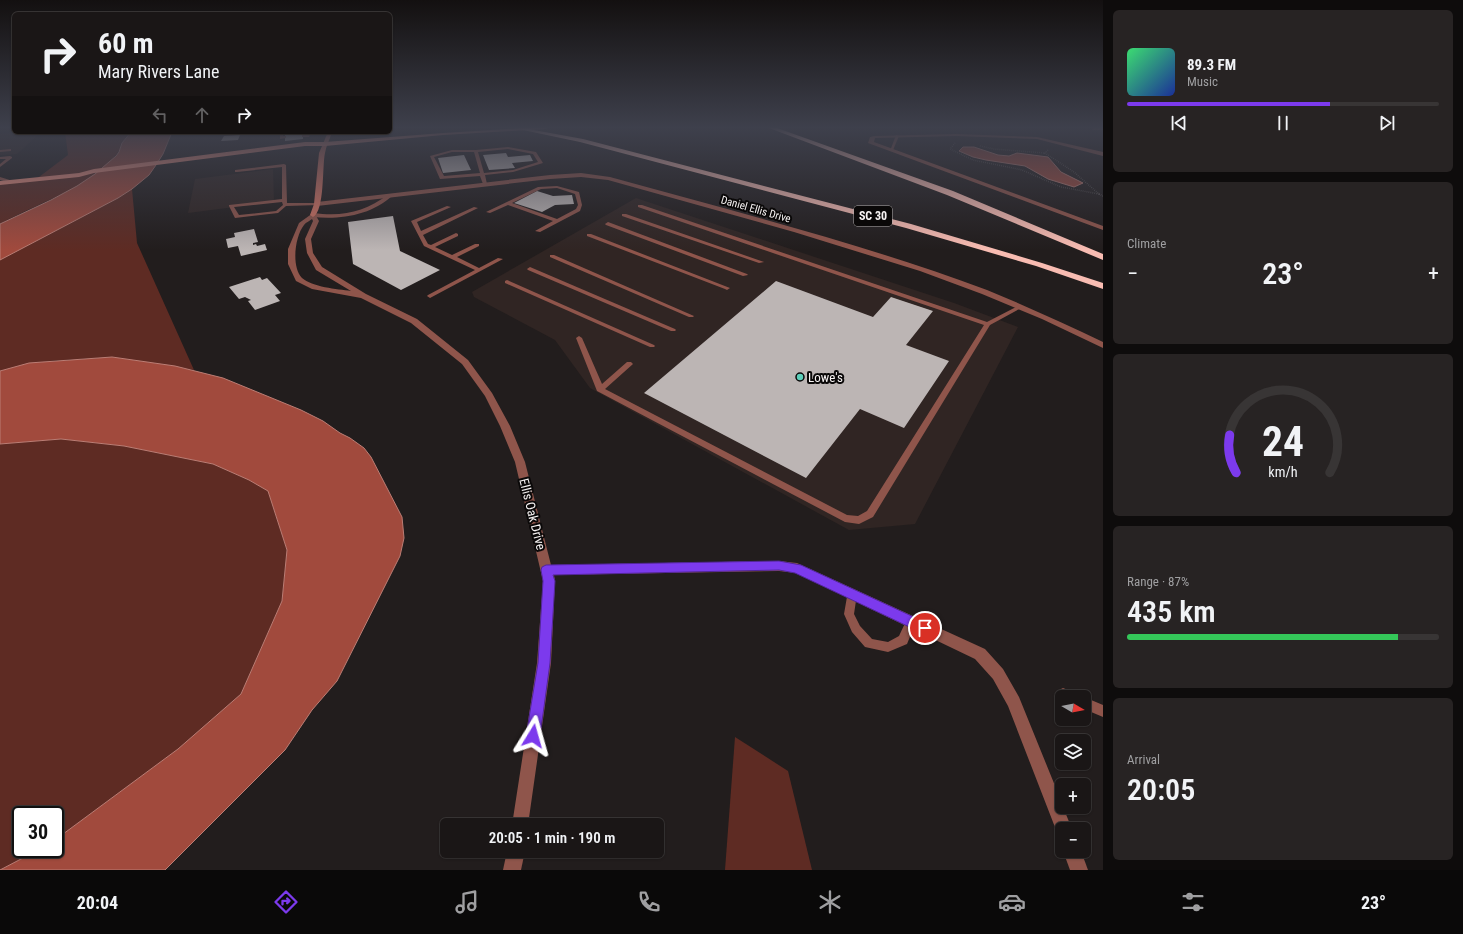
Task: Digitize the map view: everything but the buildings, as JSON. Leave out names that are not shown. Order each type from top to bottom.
[{"type":"highway","name":"SC 30","points":[[691,169],[919,228],[996,250],[1103,286]]},
{"type":"highway","points":[[884,169],[1103,257]]},
{"type":"main road","points":[[0,183],[79,175],[84,177],[145,169]]},
{"type":"street","name":"Ellis Oak Drive","points":[[320,169],[317,204],[313,215],[300,224],[291,249],[292,264],[299,279],[315,287],[363,296]]},
{"type":"street","points":[[942,169],[1103,228]]},
{"type":"street","name":"Daniel Ellis Drive","points":[[317,204],[568,175],[608,178],[892,260],[1020,307],[1071,329],[1103,345]]},
{"type":"street","name":"Ellis Oak Drive","points":[[313,215],[316,221],[308,239],[310,252],[319,268],[363,296],[414,321],[465,362],[489,395],[505,426],[520,462],[549,581],[544,663],[521,818]]},
{"type":"street","points":[[546,570],[779,566],[797,568],[980,654],[998,674],[1014,702],[1061,822]]},
{"type":"street","points":[[512,870],[515,858]]},
{"type":"street","points":[[1075,858],[1079,870]]},
{"type":"lane","points":[[237,171],[256,169]]},
{"type":"lane","points":[[284,169],[284,202],[278,212],[237,217],[231,206],[284,202],[317,204]]},
{"type":"lane","points":[[438,169],[442,178],[513,171],[521,169]]},
{"type":"lane","points":[[481,169],[485,184]]},
{"type":"lane","points":[[0,178],[11,182]]},
{"type":"lane","points":[[488,212],[540,188],[558,187],[577,193],[580,205],[578,210],[538,232]]},
{"type":"lane","points":[[313,215],[337,218],[351,216],[364,212],[380,204],[391,195]]},
{"type":"lane","points":[[508,203],[557,221]]},
{"type":"lane","points":[[640,206],[988,324]]},
{"type":"lane","points":[[449,207],[414,221],[420,234],[426,245],[479,270]]},
{"type":"lane","points":[[420,234],[476,208]]},
{"type":"lane","points":[[624,215],[761,262]]},
{"type":"lane","points":[[608,224],[745,275]]},
{"type":"lane","points":[[431,247],[456,235]]},
{"type":"lane","points":[[589,235],[727,288]]},
{"type":"lane","points":[[453,258],[477,245]]},
{"type":"lane","points":[[552,256],[691,316]]},
{"type":"lane","points":[[430,296],[500,259]]},
{"type":"lane","points":[[530,269],[673,330]]},
{"type":"lane","points":[[507,282],[652,346]]},
{"type":"lane","points":[[579,338],[600,389],[845,518],[860,520],[870,514],[988,324],[1020,307]]},
{"type":"lane","points":[[600,389],[629,364]]},
{"type":"lane","points":[[852,594],[849,614],[856,630],[869,643],[888,647],[903,640],[911,622]]},
{"type":"lane","points":[[1091,706],[1103,711]]},
{"type":"path","points":[[1015,169],[1022,170],[1061,187],[1099,194]]},
{"type":"path","points":[[1069,169],[1103,196]]},
{"type":"shaded area","points":[[50,169],[102,169],[74,188],[0,224],[0,183],[35,180]]},
{"type":"shaded area","points":[[101,169],[153,169],[149,175],[118,198],[0,260],[0,224],[51,200],[95,174]]},
{"type":"shaded area","points":[[273,169],[274,202],[188,213],[195,179]]},
{"type":"shaded area","points":[[1030,169],[1058,169],[1061,172],[1083,183],[1074,187],[1048,179]]},
{"type":"shaded area","points":[[132,189],[137,243],[194,370],[112,357],[49,361],[0,371],[0,260],[118,198]]},
{"type":"shaded area","points":[[636,198],[954,303],[1018,327],[915,524],[849,530],[590,388],[555,340],[474,297],[472,292]]},
{"type":"shaded area","points":[[112,357],[175,366],[223,378],[301,410],[323,421],[364,448],[371,457],[402,517],[404,538],[400,556],[337,681],[312,710],[285,750],[165,870],[0,870],[23,858],[64,858],[64,833],[178,749],[241,694],[282,601],[287,550],[268,491],[249,480],[213,464],[124,446],[61,439],[0,444],[0,371],[29,363]]},
{"type":"shaded area","points":[[61,439],[124,446],[213,464],[249,480],[268,491],[287,550],[282,601],[241,694],[178,749],[64,833],[64,806],[12,806],[12,858],[23,858],[0,870],[0,444]]},
{"type":"shaded area","points":[[735,737],[788,771],[812,870],[725,870]]},
{"type":"place","name":"Lowe's","points":[[800,377]]},
{"type":"route","points":[[533,736],[544,663],[549,581],[546,570],[779,566],[797,568],[925,628]]}]
